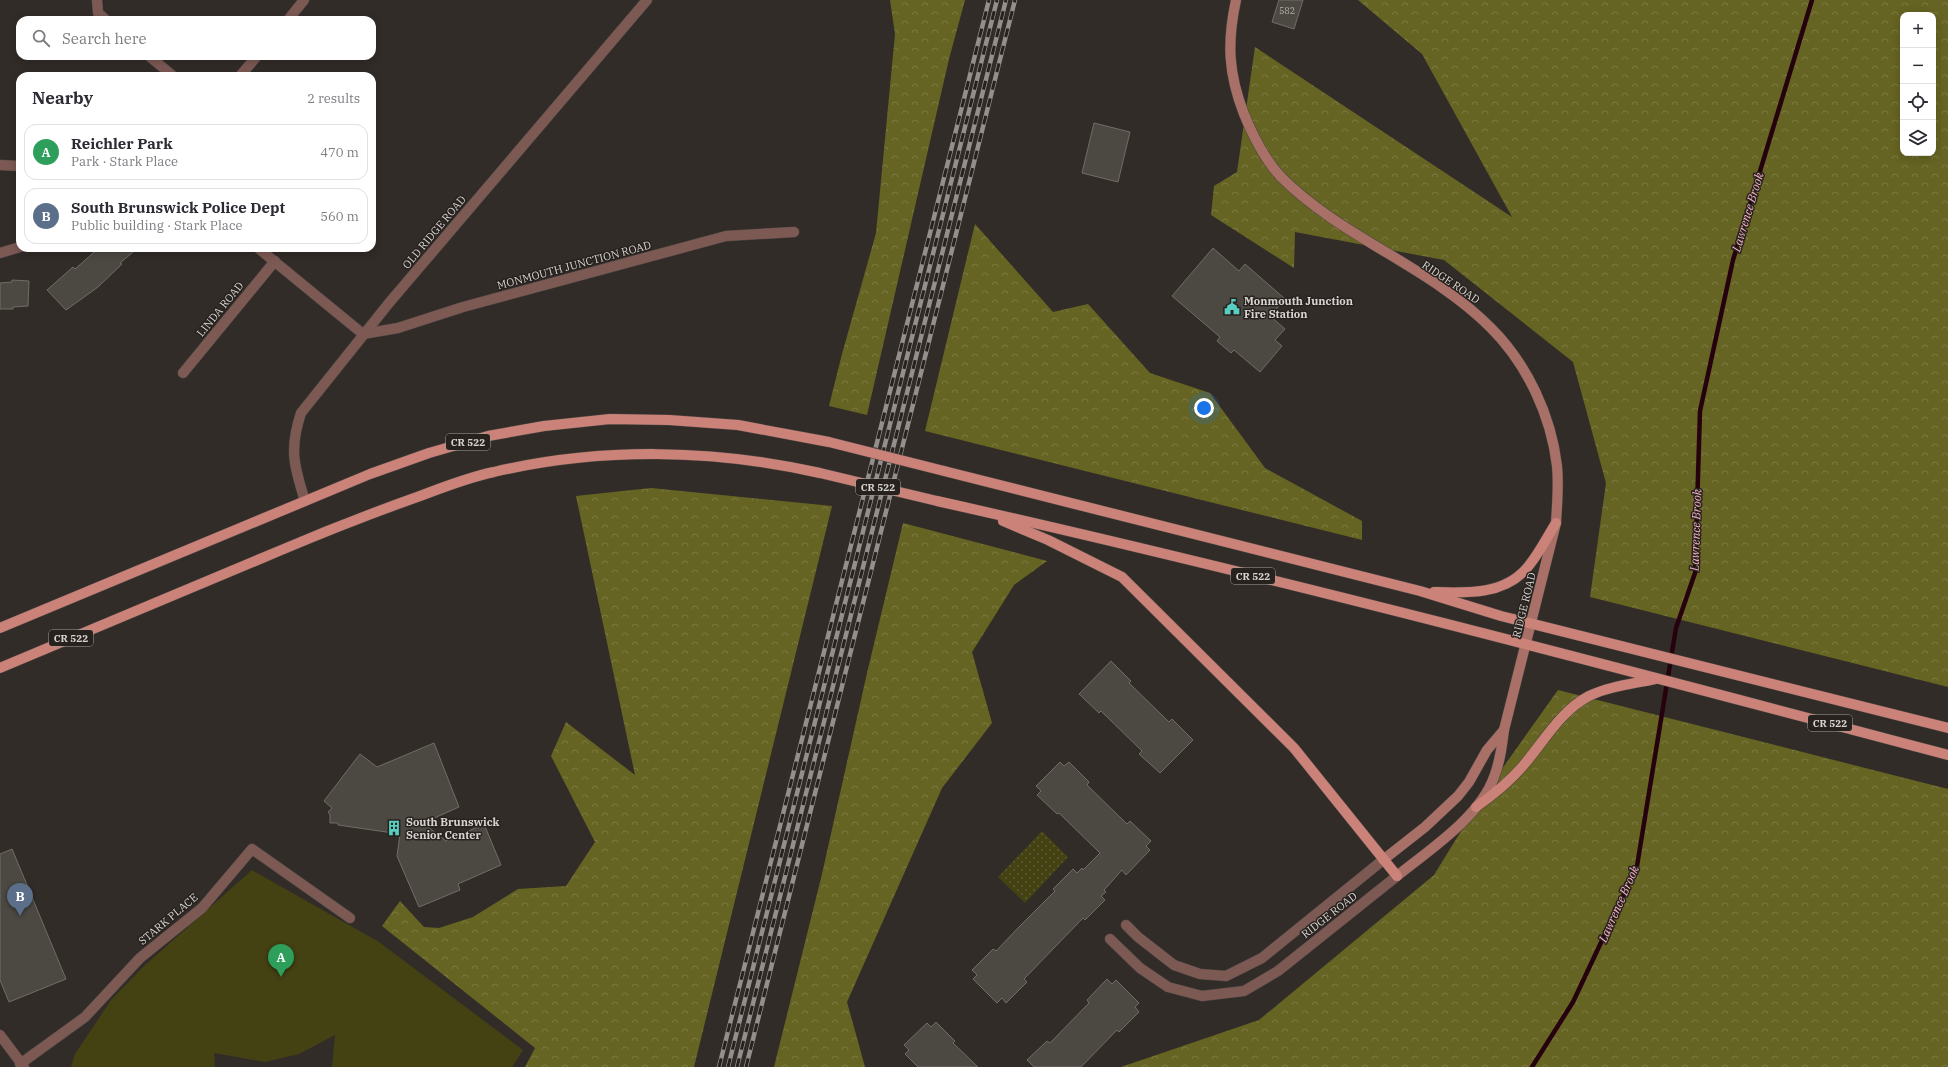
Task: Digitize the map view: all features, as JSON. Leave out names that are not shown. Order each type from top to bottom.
[{"type":"main road","name":"CR 522","points":[[0,628],[370,474],[429,453],[488,436],[544,426],[610,419],[669,420],[738,425],[828,442],[1420,591],[1501,616],[1714,668],[1948,728]]},
{"type":"main road","name":"CR 522","points":[[0,668],[361,517],[442,487],[493,472],[544,463],[606,455],[672,453],[737,458],[779,464],[937,502],[1127,544],[1711,692],[1948,755]]},
{"type":"main road","points":[[979,511],[1048,540],[1122,577],[1294,748],[1397,876]]},
{"type":"main road","points":[[1420,591],[1487,591],[1507,585],[1526,569],[1556,523]]},
{"type":"main road","points":[[1476,807],[1501,789],[1523,766],[1550,730],[1579,703],[1588,697],[1607,689],[1657,679]]},
{"type":"street","points":[[97,0],[98,13],[101,16]]},
{"type":"street","points":[[291,16],[304,0]]},
{"type":"street","name":"OLD RIDGE ROAD","points":[[305,501],[296,474],[294,455],[294,433],[301,413],[363,334],[647,0]]},
{"type":"street","name":"RIDGE ROAD","points":[[1110,939],[1140,968],[1168,987],[1202,996],[1244,991],[1278,971],[1457,828],[1476,807],[1494,779],[1500,757],[1504,730],[1556,523],[1558,491],[1554,446],[1548,425],[1528,377],[1514,354],[1492,328],[1455,297],[1329,217],[1308,201],[1280,176],[1254,138],[1236,92],[1229,58],[1230,25],[1236,0]]},
{"type":"street","points":[[154,60],[168,72]]},
{"type":"street","points":[[243,72],[254,60]]},
{"type":"street","points":[[0,165],[16,166]]},
{"type":"street","name":"MONMOUTH JUNCTION ROAD","points":[[363,334],[398,328],[470,305],[726,236],[794,232]]},
{"type":"street","points":[[0,253],[16,248]]},
{"type":"street","points":[[263,252],[363,334]]},
{"type":"street","name":"LINDA ROAD","points":[[183,373],[275,261]]},
{"type":"street","name":"RIDGE ROAD","points":[[1126,925],[1138,937],[1174,965],[1200,974],[1226,976],[1262,958],[1425,827],[1458,796],[1469,782],[1487,750],[1504,730]]},
{"type":"street","name":"STARK PLACE","points":[[22,1065],[85,1017],[140,958],[202,908],[252,849],[350,918]]},
{"type":"street","points":[[0,1036],[22,1065]]},
{"type":"shaded area","points":[[1042,831],[1068,857],[1025,903],[998,877]]},
{"type":"shaded area","points":[[252,870],[379,942],[523,1050],[512,1067],[332,1067],[335,1035],[299,1054],[265,1062],[214,1053],[215,1067],[71,1067],[75,1054],[111,1000],[143,967]]},
{"type":"green space","points":[[890,0],[965,0],[949,59],[867,415],[829,406],[876,233],[895,34]]},
{"type":"green space","points":[[1358,0],[1948,0],[1948,687],[1590,597],[1606,483],[1573,362],[1444,260],[1295,232],[1294,268],[1211,215],[1214,186],[1237,172],[1255,47],[1512,217],[1422,54]]},
{"type":"green space","points":[[975,224],[1053,312],[1088,304],[1150,373],[1210,393],[1265,468],[1362,521],[1362,540],[925,431]]},
{"type":"green space","points":[[651,488],[832,506],[694,1067],[525,1067],[535,1048],[382,926],[400,901],[424,927],[439,928],[473,917],[518,889],[566,886],[595,842],[551,756],[566,722],[635,775],[576,496]]},
{"type":"green space","points":[[903,523],[1047,561],[1014,585],[972,652],[992,723],[942,788],[847,1002],[865,1067],[774,1067],[822,874],[867,673]]},
{"type":"green space","points":[[1558,690],[1948,789],[1948,1067],[1121,1067],[1259,1020],[1434,875],[1482,797]]},
{"type":"building","points":[[1279,0],[1303,0],[1294,29],[1272,22]]},
{"type":"building","points":[[1094,123],[1130,132],[1118,182],[1082,173]]},
{"type":"building","name":"Monmouth Junction Fire Station","points":[[1213,248],[1239,271],[1245,264],[1285,299],[1270,316],[1285,329],[1275,340],[1282,346],[1260,372],[1234,350],[1231,353],[1217,341],[1220,337],[1172,296]]},
{"type":"building","points":[[94,252],[133,252],[120,263],[122,264],[98,287],[66,310],[47,290],[73,267],[75,269]]},
{"type":"building","points":[[12,280],[29,281],[28,306],[13,307],[13,309],[0,309],[0,283],[12,282]]},
{"type":"building","points":[[1111,661],[1131,681],[1129,683],[1169,722],[1172,719],[1193,740],[1160,773],[1139,754],[1142,751],[1101,711],[1099,713],[1079,694]]},
{"type":"building","name":"South Brunswick Senior Center","points":[[434,743],[459,807],[423,823],[446,841],[484,824],[501,865],[458,884],[460,890],[419,907],[397,856],[400,834],[338,825],[338,823],[330,823],[330,815],[328,812],[332,808],[324,801],[360,754],[377,767]]},
{"type":"building","points":[[1060,762],[1064,766],[1069,762],[1089,782],[1087,785],[1127,824],[1130,821],[1151,841],[1146,846],[1150,850],[1126,875],[1122,870],[1104,890],[1106,892],[1101,896],[1105,900],[1085,920],[1083,918],[1024,979],[1027,982],[1006,1003],[1002,998],[997,1003],[973,979],[977,975],[972,970],[993,949],[996,951],[1055,891],[1053,889],[1073,869],[1077,873],[1082,868],[1083,870],[1100,853],[1059,813],[1057,814],[1037,795],[1041,791],[1036,786]]},
{"type":"building","points":[[12,849],[66,979],[9,1002],[0,980],[0,854]]},
{"type":"building","points":[[1107,979],[1112,984],[1116,980],[1139,1003],[1135,1007],[1139,1012],[1119,1032],[1117,1030],[1081,1067],[1034,1067],[1027,1060],[1047,1041],[1050,1043],[1089,1003],[1087,1000]]},
{"type":"building","points":[[936,1022],[955,1041],[953,1043],[978,1067],[918,1067],[905,1054],[909,1050],[904,1045],[927,1023],[931,1027]]},
{"type":"waterway","name":"Lawrence Brook","points":[[1532,1067],[1573,1002],[1637,866],[1676,628],[1695,573],[1700,411],[1733,260],[1812,0]]},
{"type":"railway","points":[[719,1067],[989,0]]},
{"type":"railway","points":[[728,1067],[997,0]]},
{"type":"railway","points":[[737,1067],[1006,0]]},
{"type":"railway","points":[[746,1067],[1015,0]]},
{"type":"place","name":"Monmouth Junction Fire Station","points":[[1232,307]]},
{"type":"place","name":"South Brunswick Senior Center","points":[[394,828]]},
{"type":"place","name":"South Brunswick Police Dept","points":[[20,916]]},
{"type":"place","name":"Reichler Park","points":[[281,977]]}]
